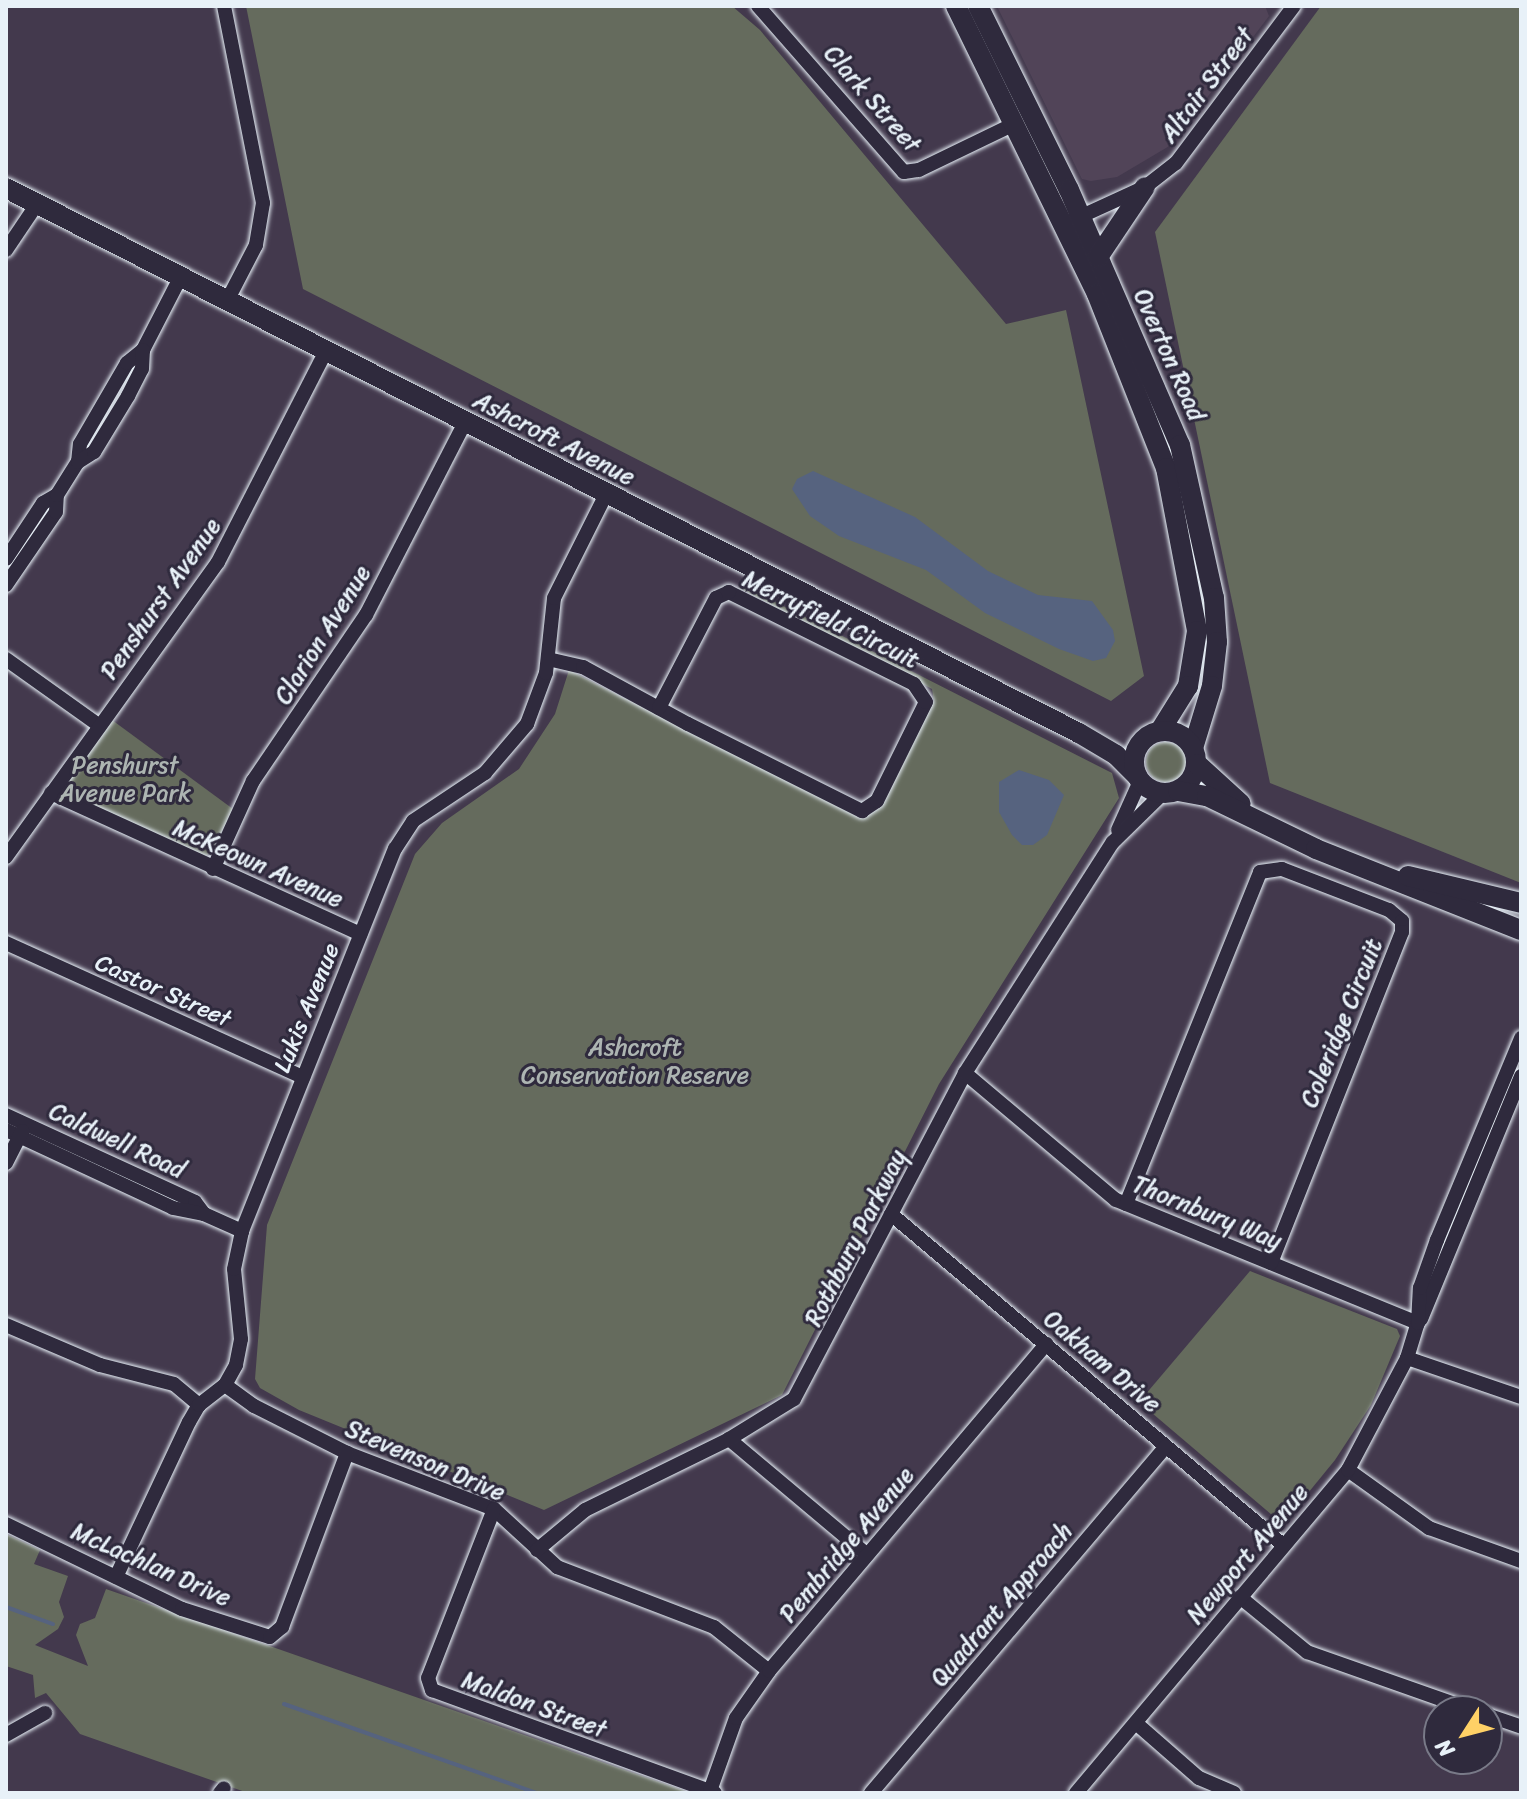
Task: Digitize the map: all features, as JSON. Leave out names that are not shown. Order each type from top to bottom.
[{"type":"main road","name":"Overton Road","points":[[956,6],[1012,125],[1071,221],[1098,257],[1177,435],[1214,598],[1216,662],[1195,756]]},
{"type":"main road","name":"Overton Road","points":[[978,6],[1071,221],[1153,426],[1192,588],[1197,631],[1193,672],[1183,698],[1151,736]]},
{"type":"main road","points":[[1098,257],[1145,187]]},
{"type":"main road","name":"Ashcroft Avenue","points":[[22,196],[1079,733],[1116,755],[1139,778]]},
{"type":"main road","name":"Ashcroft Avenue","points":[[1079,733],[1151,736]]},
{"type":"main road","points":[[1261,822],[1195,756],[1179,734],[1151,736],[1134,757],[1139,778],[1170,792],[1207,796],[1261,822],[1357,865],[1521,930]]},
{"type":"main road","points":[[1170,792],[1189,783],[1195,756]]},
{"type":"main road","points":[[1357,865],[1521,903]]},
{"type":"street","points":[[224,6],[263,203],[260,234],[227,301]]},
{"type":"street","name":"Clark Street","points":[[758,6],[904,172],[919,170],[1012,125]]},
{"type":"street","name":"Altair Street","points":[[1071,221],[1145,187],[1187,152],[1294,6]]},
{"type":"street","points":[[6,250],[14,234],[22,196]]},
{"type":"street","points":[[6,559],[43,503],[57,495],[78,462],[80,444],[127,363],[143,350],[180,278]]},
{"type":"street","name":"Penshurst Avenue","points":[[6,857],[218,562],[326,351]]},
{"type":"street","name":"Clarion Avenue","points":[[213,869],[253,781],[366,615],[465,422]]},
{"type":"street","name":"Lukis Avenue","points":[[225,1385],[241,1339],[234,1269],[242,1231],[399,840],[430,807],[485,773],[507,751],[533,713],[548,659],[554,598],[606,494]]},
{"type":"street","points":[[6,585],[56,512],[57,495]]},
{"type":"street","name":"Merryfield Circuit","points":[[548,659],[583,667],[659,708],[862,811],[877,801],[926,702],[914,684],[729,592],[713,602],[659,708]]},
{"type":"street","points":[[6,659],[100,726]]},
{"type":"street","name":"Rothbury Parkway","points":[[537,1550],[585,1510],[729,1439],[794,1399],[965,1073],[1113,842],[1139,778]]},
{"type":"street","name":"Rothbury Parkway","points":[[1113,842],[1170,792]]},
{"type":"street","name":"McKeown Avenue","points":[[51,793],[360,934]]},
{"type":"street","name":"Coleridge Circuit","points":[[1126,1204],[1260,872],[1270,866],[1282,869],[1389,910],[1402,921],[1402,932],[1271,1263]]},
{"type":"street","name":"Castor Street","points":[[6,943],[303,1077]]},
{"type":"street","name":"Newport Avenue","points":[[1444,1242],[1521,1038]]},
{"type":"street","name":"Thornbury Way","points":[[965,1073],[1108,1194],[1126,1204],[1418,1323]]},
{"type":"street","name":"Newport Avenue","points":[[1076,1793],[1348,1470],[1407,1358],[1418,1323],[1420,1288],[1521,1076]]},
{"type":"street","name":"Caldwell Road","points":[[6,1115],[17,1130],[173,1208],[204,1214],[242,1231]]},
{"type":"street","points":[[6,1163],[17,1130]]},
{"type":"street","name":"Oakham Drive","points":[[891,1214],[1283,1545]]},
{"type":"street","points":[[6,1325],[100,1365],[174,1384],[199,1405]]},
{"type":"street","name":"Pembridge Avenue","points":[[713,1792],[736,1718],[769,1671],[1046,1344]]},
{"type":"street","points":[[1407,1358],[1521,1397]]},
{"type":"street","points":[[116,1577],[199,1405],[225,1385]]},
{"type":"street","name":"Stevenson Drive","points":[[225,1385],[254,1406],[347,1453],[494,1509],[537,1550],[580,1579],[714,1627],[769,1671]]},
{"type":"street","points":[[729,1439],[867,1555]]},
{"type":"street","name":"Quadrant Approach","points":[[871,1793],[1166,1446]]},
{"type":"street","name":"McLachlan Drive","points":[[6,1524],[182,1609],[274,1636],[347,1453]]},
{"type":"street","points":[[1348,1470],[1429,1528],[1521,1561]]},
{"type":"street","name":"Maldon Street","points":[[494,1509],[428,1678],[432,1690],[713,1792]]},
{"type":"street","points":[[1240,1597],[1307,1652],[1429,1695]]},
{"type":"street","points":[[6,1735],[45,1713]]},
{"type":"street","points":[[1137,1724],[1199,1778],[1234,1793]]},
{"type":"shaded area","points":[[997,6],[1265,6],[1269,16],[1171,145],[1117,177],[1091,181],[1082,179]]},
{"type":"green space","points":[[246,6],[732,6],[760,30],[1006,324],[1066,310],[1144,676],[1111,701],[303,289]]},
{"type":"green space","points":[[1321,6],[1521,6],[1521,883],[1270,783],[1155,232]]},
{"type":"green space","name":"Ashcroft Conservation Reserve","points":[[740,584],[1112,773],[1119,798],[939,1084],[782,1395],[544,1510],[299,1410],[260,1388],[255,1379],[267,1225],[415,854],[442,823],[519,769],[555,714],[569,670],[860,818],[880,808],[934,701],[932,689],[739,588]]},
{"type":"green space","name":"Penshurst Avenue Park","points":[[112,720],[233,809],[212,852],[205,856],[68,794],[67,783]]},
{"type":"green space","points":[[1166,742],[1180,748],[1186,762],[1180,776],[1166,782],[1152,776],[1146,762],[1152,748]]},
{"type":"green space","points":[[1250,1271],[1397,1329],[1400,1336],[1371,1405],[1335,1460],[1286,1520],[1279,1521],[1139,1402]]},
{"type":"green space","points":[[6,1534],[40,1550],[34,1564],[68,1576],[59,1602],[64,1617],[58,1629],[35,1645],[88,1666],[76,1635],[80,1624],[95,1618],[106,1589],[691,1793],[248,1793],[80,1734],[46,1693],[35,1698],[33,1675],[6,1666]]},
{"type":"water","points":[[813,471],[915,517],[988,571],[1038,595],[1092,601],[1113,630],[1115,641],[1106,658],[1093,661],[1059,649],[985,613],[926,570],[839,536],[810,516],[792,489],[797,479]]},
{"type":"water","points":[[1019,770],[1049,780],[1064,795],[1047,835],[1033,845],[1022,845],[1012,835],[999,812],[999,782]]},
{"type":"waterway","points":[[6,1607],[53,1624]]},
{"type":"waterway","points":[[284,1704],[537,1793]]}]
